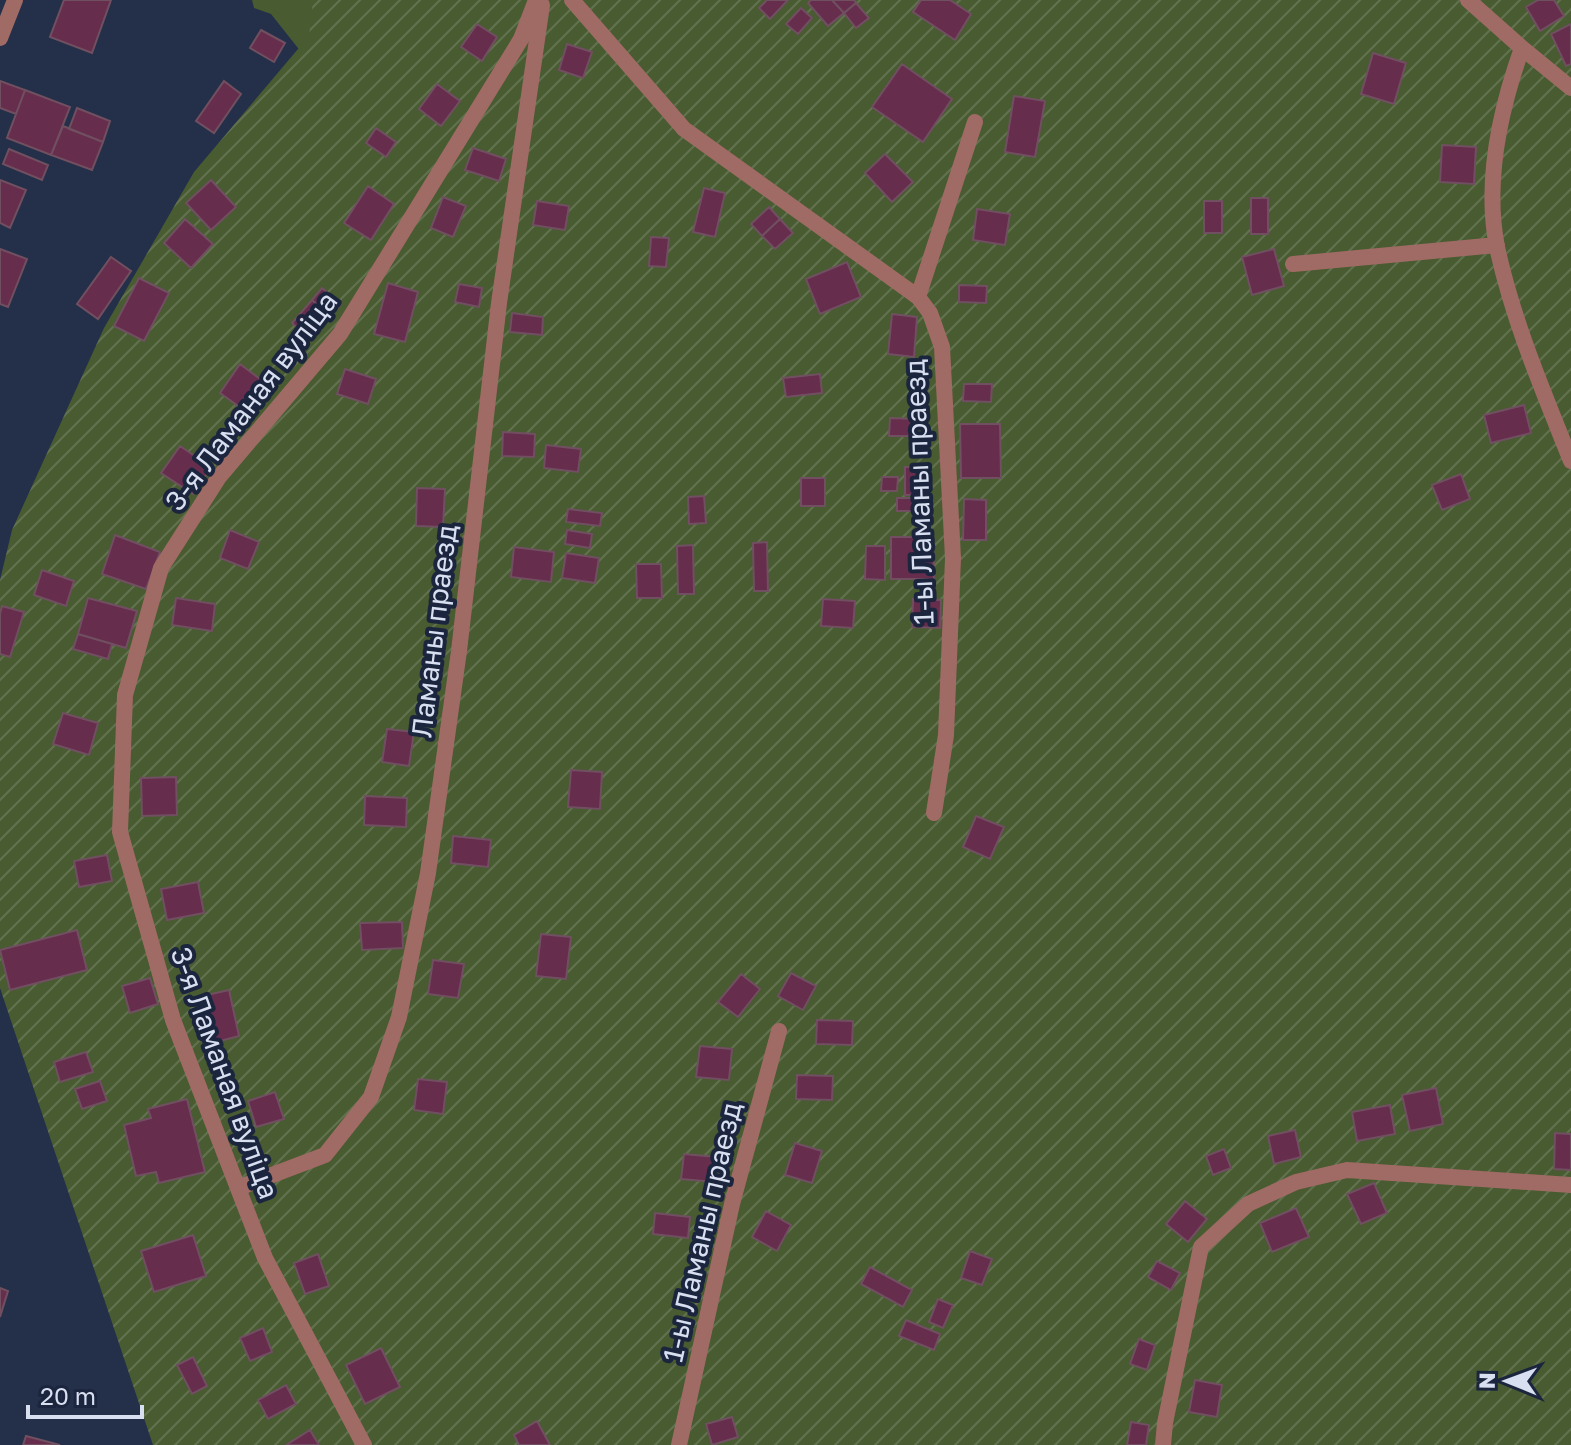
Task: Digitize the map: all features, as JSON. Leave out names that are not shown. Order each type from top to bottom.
[{"type":"street","points":[[0,38],[15,0]]},
{"type":"street","name":"3-я Ламаная вуліца","points":[[364,1445],[265,1258],[173,1020],[120,832],[125,695],[161,568],[219,477],[340,334],[521,39],[536,0]]},
{"type":"street","name":"Ламаны праезд","points":[[238,1188],[325,1155],[371,1097],[399,1017],[428,873],[459,651],[499,303],[543,0]]},
{"type":"street","name":"1-ы Ламаны праезд","points":[[572,0],[684,129],[918,297],[930,313],[942,347],[953,558],[946,735],[934,813]]},
{"type":"street","points":[[1468,0],[1571,88]]},
{"type":"street","points":[[1522,48],[1505,96],[1496,153],[1493,198],[1497,245],[1527,354],[1571,461]]},
{"type":"street","points":[[918,297],[975,122]]},
{"type":"street","points":[[1293,264],[1497,245]]},
{"type":"street","name":"1-ы Ламаны праезд","points":[[679,1445],[732,1204],[779,1031]]},
{"type":"street","points":[[1163,1445],[1201,1247],[1248,1204],[1296,1182],[1347,1170],[1571,1185]]},
{"type":"green space","points":[[252,0],[395,0],[305,57],[271,14],[254,8]]},
{"type":"green space","points":[[313,0],[1571,0],[1571,1445],[153,1445],[0,988],[0,580],[12,530],[104,328],[194,172],[309,36]]},
{"type":"building","points":[[64,0],[111,0],[92,53],[50,37]]},
{"type":"building","points":[[767,0],[788,0],[770,19],[759,8]]},
{"type":"building","points":[[811,0],[832,0],[844,13],[828,26],[808,3]]},
{"type":"building","points":[[832,0],[854,0],[856,3],[844,13]]},
{"type":"building","points":[[921,0],[950,0],[971,14],[955,40],[913,12]]},
{"type":"building","points":[[1538,0],[1554,0],[1564,16],[1540,31],[1526,7]]},
{"type":"building","points":[[856,3],[869,18],[856,28],[844,13]]},
{"type":"building","points":[[801,8],[812,18],[798,34],[786,24]]},
{"type":"building","points":[[477,24],[497,37],[482,61],[461,47]]},
{"type":"building","points":[[1571,24],[1571,64],[1566,66],[1551,34]]},
{"type":"building","points":[[261,30],[285,43],[274,62],[250,48]]},
{"type":"building","points":[[567,44],[592,52],[583,78],[559,70]]},
{"type":"building","points":[[1373,53],[1406,63],[1394,104],[1361,94]]},
{"type":"building","points":[[902,64],[952,99],[923,142],[872,107]]},
{"type":"building","points":[[0,81],[25,90],[16,114],[0,108]]},
{"type":"building","points":[[224,81],[241,94],[214,133],[196,121]]},
{"type":"building","points":[[437,84],[460,101],[441,126],[419,109]]},
{"type":"building","points":[[25,90],[70,107],[51,155],[7,138]]},
{"type":"building","points":[[1014,96],[1045,101],[1035,157],[1005,152]]},
{"type":"building","points":[[77,108],[110,121],[103,142],[69,129]]},
{"type":"building","points":[[63,126],[103,142],[92,170],[51,155]]},
{"type":"building","points":[[376,128],[396,142],[386,157],[366,143]]},
{"type":"building","points":[[1442,145],[1476,147],[1474,184],[1440,182]]},
{"type":"building","points":[[473,148],[506,159],[499,181],[465,170]]},
{"type":"building","points":[[9,149],[48,165],[42,180],[3,164]]},
{"type":"building","points":[[885,154],[913,182],[892,202],[865,173]]},
{"type":"building","points":[[0,180],[26,190],[10,228],[0,223]]},
{"type":"building","points":[[211,180],[236,207],[211,230],[186,203]]},
{"type":"building","points":[[368,186],[394,204],[371,240],[344,223]]},
{"type":"building","points":[[704,188],[725,193],[715,237],[693,232]]},
{"type":"building","points":[[443,197],[466,206],[453,237],[431,228]]},
{"type":"building","points":[[1251,198],[1268,198],[1268,234],[1251,234]]},
{"type":"building","points":[[537,201],[569,206],[565,230],[533,225]]},
{"type":"building","points":[[1204,201],[1222,201],[1222,233],[1204,233]]},
{"type":"building","points":[[769,207],[780,219],[762,236],[751,224]]},
{"type":"building","points":[[977,209],[1010,214],[1005,245],[973,240]]},
{"type":"building","points":[[185,219],[213,244],[191,268],[164,243]]},
{"type":"building","points":[[780,219],[793,233],[775,249],[762,236]]},
{"type":"building","points":[[651,237],[669,238],[666,267],[649,266]]},
{"type":"building","points":[[0,249],[27,259],[8,307],[0,304]]},
{"type":"building","points":[[1274,249],[1284,286],[1252,295],[1242,257]]},
{"type":"building","points":[[111,257],[131,271],[98,319],[77,304]]},
{"type":"building","points":[[847,262],[861,297],[820,314],[806,279]]},
{"type":"building","points":[[139,278],[169,293],[144,341],[114,326]]},
{"type":"building","points":[[388,283],[418,292],[405,342],[374,334]]},
{"type":"building","points":[[459,284],[482,288],[479,307],[455,302]]},
{"type":"building","points":[[959,285],[987,286],[986,303],[959,302]]},
{"type":"building","points":[[322,288],[341,304],[330,316],[312,300]]},
{"type":"building","points":[[312,300],[330,316],[310,339],[292,323]]},
{"type":"building","points":[[512,313],[543,317],[542,335],[510,332]]},
{"type":"building","points":[[892,314],[917,317],[914,357],[888,354]]},
{"type":"building","points":[[240,364],[268,385],[248,413],[220,393]]},
{"type":"building","points":[[345,369],[376,379],[368,404],[337,394]]},
{"type":"building","points":[[820,374],[822,393],[786,397],[783,378]]},
{"type":"building","points":[[964,384],[992,384],[991,402],[963,401]]},
{"type":"building","points":[[1524,405],[1531,433],[1491,443],[1484,415]]},
{"type":"building","points":[[890,418],[918,419],[917,436],[889,436]]},
{"type":"building","points":[[960,424],[1000,424],[1001,478],[961,478]]},
{"type":"building","points":[[503,432],[535,434],[534,457],[502,456]]},
{"type":"building","points":[[546,445],[581,449],[578,472],[544,468]]},
{"type":"building","points":[[180,446],[211,467],[193,494],[161,473]]},
{"type":"building","points":[[905,467],[928,467],[929,495],[905,495]]},
{"type":"building","points":[[1461,474],[1470,499],[1442,510],[1432,485]]},
{"type":"building","points":[[882,477],[898,477],[897,491],[881,491]]},
{"type":"building","points":[[801,478],[825,478],[825,506],[801,506]]},
{"type":"building","points":[[417,488],[445,489],[443,527],[416,526]]},
{"type":"building","points":[[704,496],[706,523],[689,524],[688,497]]},
{"type":"building","points":[[897,498],[919,498],[919,511],[897,511]]},
{"type":"building","points":[[964,499],[986,500],[986,540],[963,540]]},
{"type":"building","points":[[568,509],[602,513],[600,526],[566,522]]},
{"type":"building","points":[[230,530],[259,542],[248,569],[220,558]]},
{"type":"building","points":[[567,530],[592,534],[590,548],[565,544]]},
{"type":"building","points":[[115,535],[160,552],[146,589],[102,574]]},
{"type":"building","points":[[891,537],[933,537],[934,579],[891,579]]},
{"type":"building","points":[[767,542],[768,591],[754,591],[753,543]]},
{"type":"building","points":[[693,545],[694,594],[678,594],[677,546]]},
{"type":"building","points":[[866,546],[885,546],[885,580],[865,579]]},
{"type":"building","points":[[514,547],[554,552],[551,582],[511,577]]},
{"type":"building","points":[[566,553],[599,558],[595,583],[562,578]]},
{"type":"building","points":[[636,564],[661,564],[662,598],[637,598]]},
{"type":"building","points":[[42,570],[74,581],[66,606],[34,595]]},
{"type":"building","points":[[88,598],[137,611],[126,648],[78,634]]},
{"type":"building","points":[[176,598],[215,604],[212,631],[172,625]]},
{"type":"building","points":[[823,599],[855,601],[853,628],[821,626]]},
{"type":"building","points":[[913,599],[941,600],[940,628],[912,627]]},
{"type":"building","points":[[2,606],[24,612],[10,657],[0,654]]},
{"type":"building","points":[[78,634],[112,644],[108,659],[73,649]]},
{"type":"building","points":[[63,713],[98,723],[89,755],[53,744]]},
{"type":"building","points":[[387,729],[414,732],[409,766],[382,762]]},
{"type":"building","points":[[571,770],[602,772],[600,809],[568,807]]},
{"type":"building","points":[[176,777],[177,815],[142,816],[141,778]]},
{"type":"building","points":[[365,796],[407,798],[406,827],[364,825]]},
{"type":"building","points":[[976,816],[1004,827],[990,859],[963,847]]},
{"type":"building","points":[[453,836],[491,840],[488,867],[451,863]]},
{"type":"building","points":[[107,855],[112,881],[79,887],[74,861]]},
{"type":"building","points":[[198,882],[204,913],[167,920],[161,889]]},
{"type":"building","points":[[402,922],[403,948],[362,950],[360,923]]},
{"type":"building","points":[[77,930],[87,970],[10,990],[0,950]]},
{"type":"building","points":[[541,934],[571,937],[566,979],[536,976]]},
{"type":"building","points":[[433,960],[464,964],[458,998],[428,994]]},
{"type":"building","points":[[791,973],[816,986],[803,1010],[778,996]]},
{"type":"building","points":[[741,974],[760,989],[738,1017],[718,1002]]},
{"type":"building","points":[[150,978],[158,1004],[130,1013],[122,986]]},
{"type":"building","points":[[229,990],[239,1036],[209,1044],[198,997]]},
{"type":"building","points":[[817,1020],[853,1021],[852,1045],[816,1044]]},
{"type":"building","points":[[700,1046],[732,1049],[729,1080],[696,1077]]},
{"type":"building","points":[[86,1052],[93,1072],[60,1082],[54,1062]]},
{"type":"building","points":[[797,1075],[833,1076],[832,1100],[796,1099]]},
{"type":"building","points":[[418,1079],[447,1082],[443,1114],[414,1110]]},
{"type":"building","points":[[100,1081],[107,1101],[82,1109],[75,1089]]},
{"type":"building","points":[[1436,1088],[1443,1124],[1410,1131],[1402,1095]]},
{"type":"building","points":[[275,1092],[284,1119],[256,1127],[248,1101]]},
{"type":"building","points":[[187,1099],[205,1172],[159,1183],[156,1172],[136,1176],[124,1125],[151,1118],[148,1109]]},
{"type":"building","points":[[1390,1105],[1395,1134],[1357,1141],[1352,1112]]},
{"type":"building","points":[[1295,1130],[1301,1157],[1274,1164],[1268,1136]]},
{"type":"building","points":[[1555,1133],[1571,1134],[1571,1170],[1554,1169]]},
{"type":"building","points":[[795,1143],[822,1151],[812,1183],[785,1175]]},
{"type":"building","points":[[1224,1149],[1231,1168],[1213,1175],[1206,1156]]},
{"type":"building","points":[[684,1154],[717,1157],[715,1182],[681,1179]]},
{"type":"building","points":[[1374,1183],[1387,1213],[1361,1224],[1347,1194]]},
{"type":"building","points":[[1185,1201],[1207,1219],[1188,1242],[1166,1224]]},
{"type":"building","points":[[1296,1208],[1309,1237],[1272,1252],[1260,1223]]},
{"type":"building","points":[[766,1211],[791,1225],[777,1251],[752,1237]]},
{"type":"building","points":[[655,1213],[690,1217],[688,1238],[653,1234]]},
{"type":"building","points":[[193,1235],[206,1276],[154,1292],[141,1251]]},
{"type":"building","points":[[970,1251],[992,1259],[982,1285],[961,1278]]},
{"type":"building","points":[[318,1254],[329,1286],[305,1294],[294,1263]]},
{"type":"building","points":[[1157,1261],[1180,1273],[1171,1290],[1148,1277]]},
{"type":"building","points":[[870,1267],[912,1290],[903,1307],[861,1284]]},
{"type":"building","points":[[0,1288],[8,1291],[0,1317]]},
{"type":"building","points":[[938,1299],[953,1305],[943,1328],[929,1322]]},
{"type":"building","points":[[906,1320],[940,1334],[934,1350],[899,1336]]},
{"type":"building","points":[[263,1328],[272,1352],[250,1361],[240,1338]]},
{"type":"building","points":[[1139,1339],[1155,1345],[1147,1370],[1130,1364]]},
{"type":"building","points":[[381,1348],[400,1387],[365,1404],[346,1365]]},
{"type":"building","points":[[193,1357],[207,1386],[192,1394],[177,1365]]},
{"type":"building","points":[[1195,1380],[1222,1385],[1217,1417],[1189,1412]]},
{"type":"building","points":[[286,1385],[296,1404],[268,1419],[258,1400]]},
{"type":"building","points":[[732,1417],[738,1437],[712,1445],[706,1424]]},
{"type":"building","points":[[537,1421],[550,1445],[519,1445],[514,1435]]},
{"type":"building","points":[[1131,1422],[1149,1425],[1146,1445],[1127,1445]]},
{"type":"building","points":[[310,1430],[319,1445],[286,1445]]},
{"type":"building","points":[[26,1436],[60,1445],[23,1445]]}]
